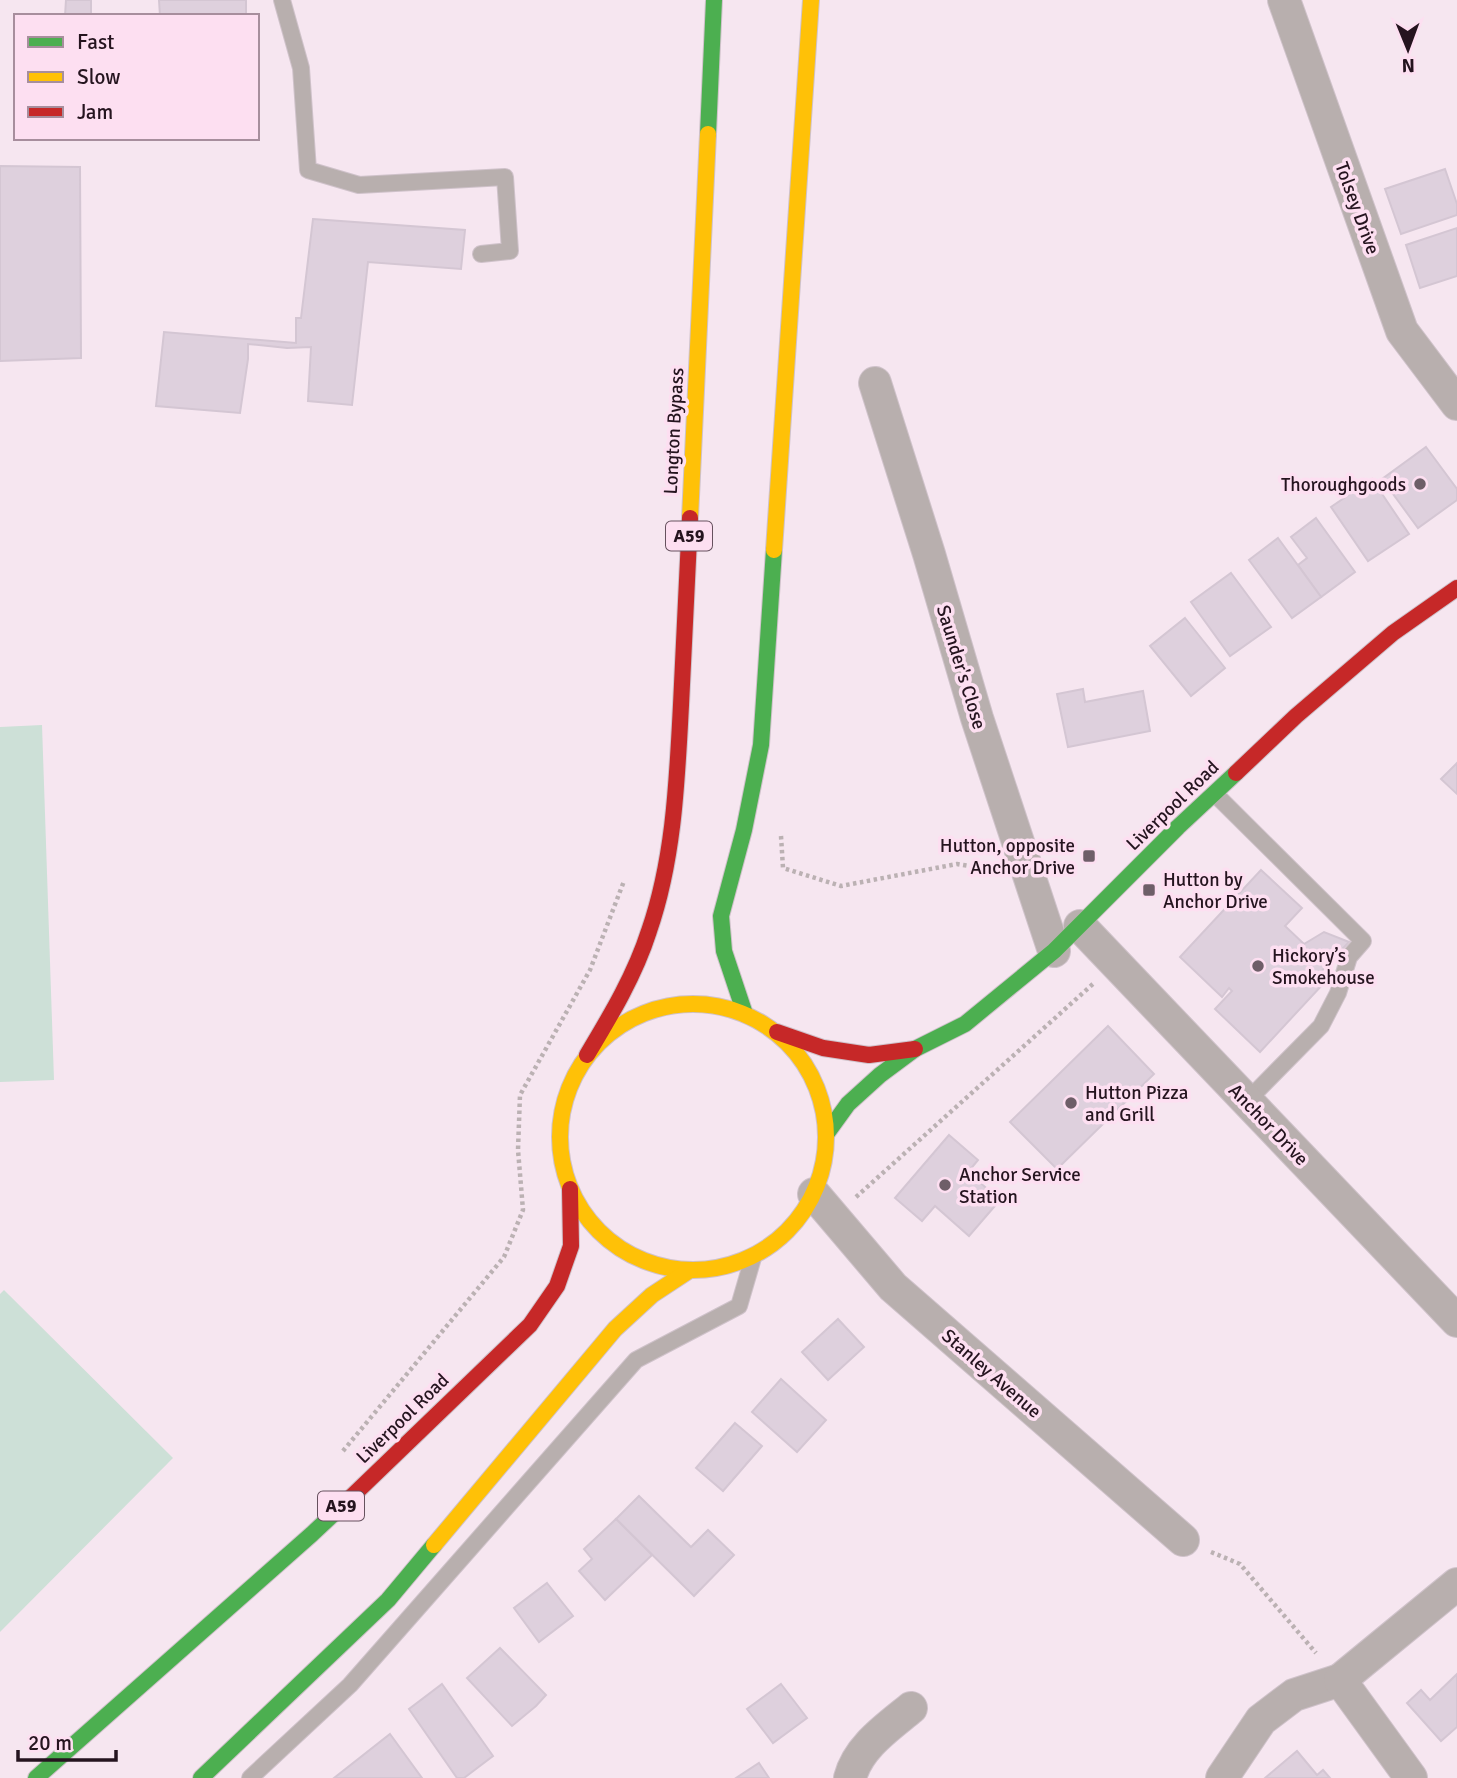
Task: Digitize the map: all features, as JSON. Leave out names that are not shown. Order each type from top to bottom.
[{"type":"main road","name":"Longton Bypass","points":[[570,1189],[561,1155],[561,1119],[569,1086],[624,993],[649,932],[669,852],[677,783],[713,0]]},
{"type":"main road","points":[[745,1014],[723,951],[721,916],[744,830],[761,745],[811,0]]},
{"type":"main road","name":"Liverpool Road","points":[[827,1133],[848,1104],[880,1074],[915,1049],[965,1024],[1054,951],[1178,827],[1296,716],[1383,641],[1457,588]]},
{"type":"main road","points":[[570,1189],[590,1221],[618,1247],[652,1263],[690,1270],[729,1265],[753,1258],[787,1232],[814,1194],[824,1164],[827,1133],[820,1095],[803,1060],[777,1032],[745,1014],[702,1003],[659,1007],[619,1026],[587,1055]]},
{"type":"main road","name":"Liverpool Road","points":[[777,1032],[823,1048],[869,1055],[915,1049]]},
{"type":"main road","name":"Liverpool Road","points":[[36,1778],[312,1534],[530,1325],[557,1286],[571,1246],[570,1189]]},
{"type":"main road","points":[[201,1778],[388,1600],[615,1329],[652,1295],[690,1270]]},
{"type":"street","name":"Tolsey Drive","points":[[1284,0],[1402,331],[1457,404]]},
{"type":"street","name":"Saunder's Close","points":[[875,383],[977,718],[1054,951]]},
{"type":"street","name":"Anchor Drive","points":[[1080,926],[1457,1321]]},
{"type":"street","name":"Stanley Avenue","points":[[814,1194],[893,1287],[1183,1540]]},
{"type":"street","points":[[1222,1778],[1261,1720],[1294,1695],[1339,1680],[1457,1584]]},
{"type":"street","points":[[1339,1680],[1411,1778]]},
{"type":"street","points":[[850,1778],[852,1770],[871,1742],[911,1707]]},
{"type":"lane","points":[[282,0],[301,68],[308,170],[359,185],[505,177],[510,251],[481,254]]},
{"type":"lane","points":[[1214,793],[1363,941],[1349,957],[1338,993],[1321,1027],[1247,1101]]},
{"type":"lane","points":[[250,1778],[350,1685],[636,1360],[739,1306],[753,1258]]},
{"type":"path","points":[[781,836],[783,868],[841,886],[957,864],[1028,875]]},
{"type":"path","points":[[335,1460],[504,1257],[523,1210],[518,1150],[520,1094],[590,970],[628,870]]},
{"type":"path","points":[[833,1218],[1116,964]]},
{"type":"path","points":[[1183,1540],[1240,1564],[1339,1680]]},
{"type":"green space","points":[[42,725],[54,1080],[0,1082],[0,727]]},
{"type":"green space","points":[[4,1290],[173,1458],[0,1632],[0,1294]]},
{"type":"building","points":[[66,0],[91,0],[91,14],[65,14]]},
{"type":"building","points":[[159,0],[246,0],[246,14],[160,14]]},
{"type":"building","points":[[0,166],[80,167],[81,358],[0,361]]},
{"type":"building","points":[[1445,169],[1457,204],[1457,215],[1401,234],[1385,189]]},
{"type":"building","points":[[313,219],[465,230],[461,269],[368,262],[352,405],[308,401],[311,347],[287,348],[248,344],[240,413],[156,406],[164,332],[296,343],[296,318],[301,318]]},
{"type":"building","points":[[1457,228],[1457,276],[1420,288],[1406,245]]},
{"type":"building","name":"Thoroughgoods","points":[[1426,447],[1457,489],[1457,500],[1418,528],[1382,479]]},
{"type":"building","points":[[1372,479],[1409,534],[1368,561],[1331,507]]},
{"type":"building","points":[[1316,518],[1355,572],[1321,597],[1298,565],[1307,558],[1291,537]]},
{"type":"building","points":[[1278,538],[1321,597],[1292,618],[1249,560]]},
{"type":"building","points":[[1231,573],[1271,627],[1230,656],[1191,602]]},
{"type":"building","points":[[1185,618],[1225,668],[1191,696],[1150,646]]},
{"type":"building","points":[[1083,689],[1085,702],[1143,691],[1150,731],[1068,747],[1057,694]]},
{"type":"building","points":[[1457,763],[1457,794],[1441,779]]},
{"type":"building","name":"Hickory’s Smokehouse","points":[[1261,870],[1302,908],[1285,926],[1304,944],[1324,932],[1349,942],[1318,975],[1323,984],[1260,1052],[1215,1009],[1232,991],[1229,988],[1222,997],[1180,957]]},
{"type":"building","points":[[1108,1026],[1154,1074],[1057,1169],[1010,1122]]},
{"type":"building","name":"Anchor Service Station","points":[[949,1135],[978,1160],[968,1172],[1000,1200],[969,1236],[935,1206],[922,1221],[895,1198]]},
{"type":"building","points":[[838,1319],[864,1347],[828,1380],[802,1352]]},
{"type":"building","points":[[781,1379],[826,1420],[797,1452],[752,1412]]},
{"type":"building","points":[[735,1423],[762,1446],[723,1491],[696,1468]]},
{"type":"building","points":[[639,1496],[691,1547],[708,1530],[734,1555],[694,1596],[616,1519]]},
{"type":"building","points":[[616,1519],[652,1555],[605,1600],[579,1571],[592,1559],[584,1549]]},
{"type":"building","points":[[547,1583],[573,1616],[539,1642],[514,1608]]},
{"type":"building","points":[[500,1648],[546,1695],[512,1726],[467,1678]]},
{"type":"building","points":[[1457,1674],[1457,1727],[1441,1741],[1407,1703],[1421,1690],[1430,1700]]},
{"type":"building","points":[[442,1684],[493,1756],[464,1778],[457,1778],[409,1709]]},
{"type":"building","points":[[781,1684],[807,1718],[773,1743],[747,1709]]},
{"type":"building","points":[[390,1734],[422,1778],[334,1778]]},
{"type":"building","points":[[1297,1751],[1317,1775],[1323,1770],[1330,1778],[1265,1778]]},
{"type":"building","points":[[759,1763],[769,1778],[736,1778]]},
{"type":"traffic: fast","points":[[708,134],[714,0]]},
{"type":"traffic: fast","points":[[745,1014],[724,951],[721,916],[744,830],[761,745],[774,550]]},
{"type":"traffic: fast","points":[[827,1133],[848,1104],[880,1075],[915,1049],[965,1024],[1054,951],[1236,773]]},
{"type":"traffic: fast","points":[[36,1778],[345,1503]]},
{"type":"traffic: fast","points":[[201,1778],[388,1600],[434,1545]]},
{"type":"traffic: slow","points":[[774,550],[811,0]]},
{"type":"traffic: slow","points":[[690,518],[708,134]]},
{"type":"traffic: slow","points":[[693,1004],[744,1014],[787,1043],[816,1086],[826,1137],[816,1188],[787,1231],[744,1260],[693,1270],[642,1260],[599,1231],[570,1188],[560,1137],[570,1086],[599,1043],[642,1014],[693,1004]]},
{"type":"traffic: slow","points":[[434,1545],[615,1329],[652,1295],[690,1270]]},
{"type":"traffic: jam","points":[[587,1055],[637,963],[664,876],[673,820],[678,762],[690,518]]},
{"type":"traffic: jam","points":[[1236,773],[1296,716],[1393,633],[1457,588]]},
{"type":"traffic: jam","points":[[777,1032],[823,1048],[869,1055],[915,1049]]},
{"type":"traffic: jam","points":[[345,1503],[530,1325],[557,1286],[571,1246],[570,1189]]},
{"type":"place","name":"Thoroughgoods","points":[[1420,484]]},
{"type":"place","name":"Hutton, opposite Anchor Drive","points":[[1089,856]]},
{"type":"place","name":"Hutton by Anchor Drive","points":[[1149,890]]},
{"type":"place","name":"Hickory’s Smokehouse","points":[[1258,966]]},
{"type":"place","name":"Hutton Pizza and Grill","points":[[1071,1103]]},
{"type":"place","name":"Anchor Service Station","points":[[945,1185]]}]
